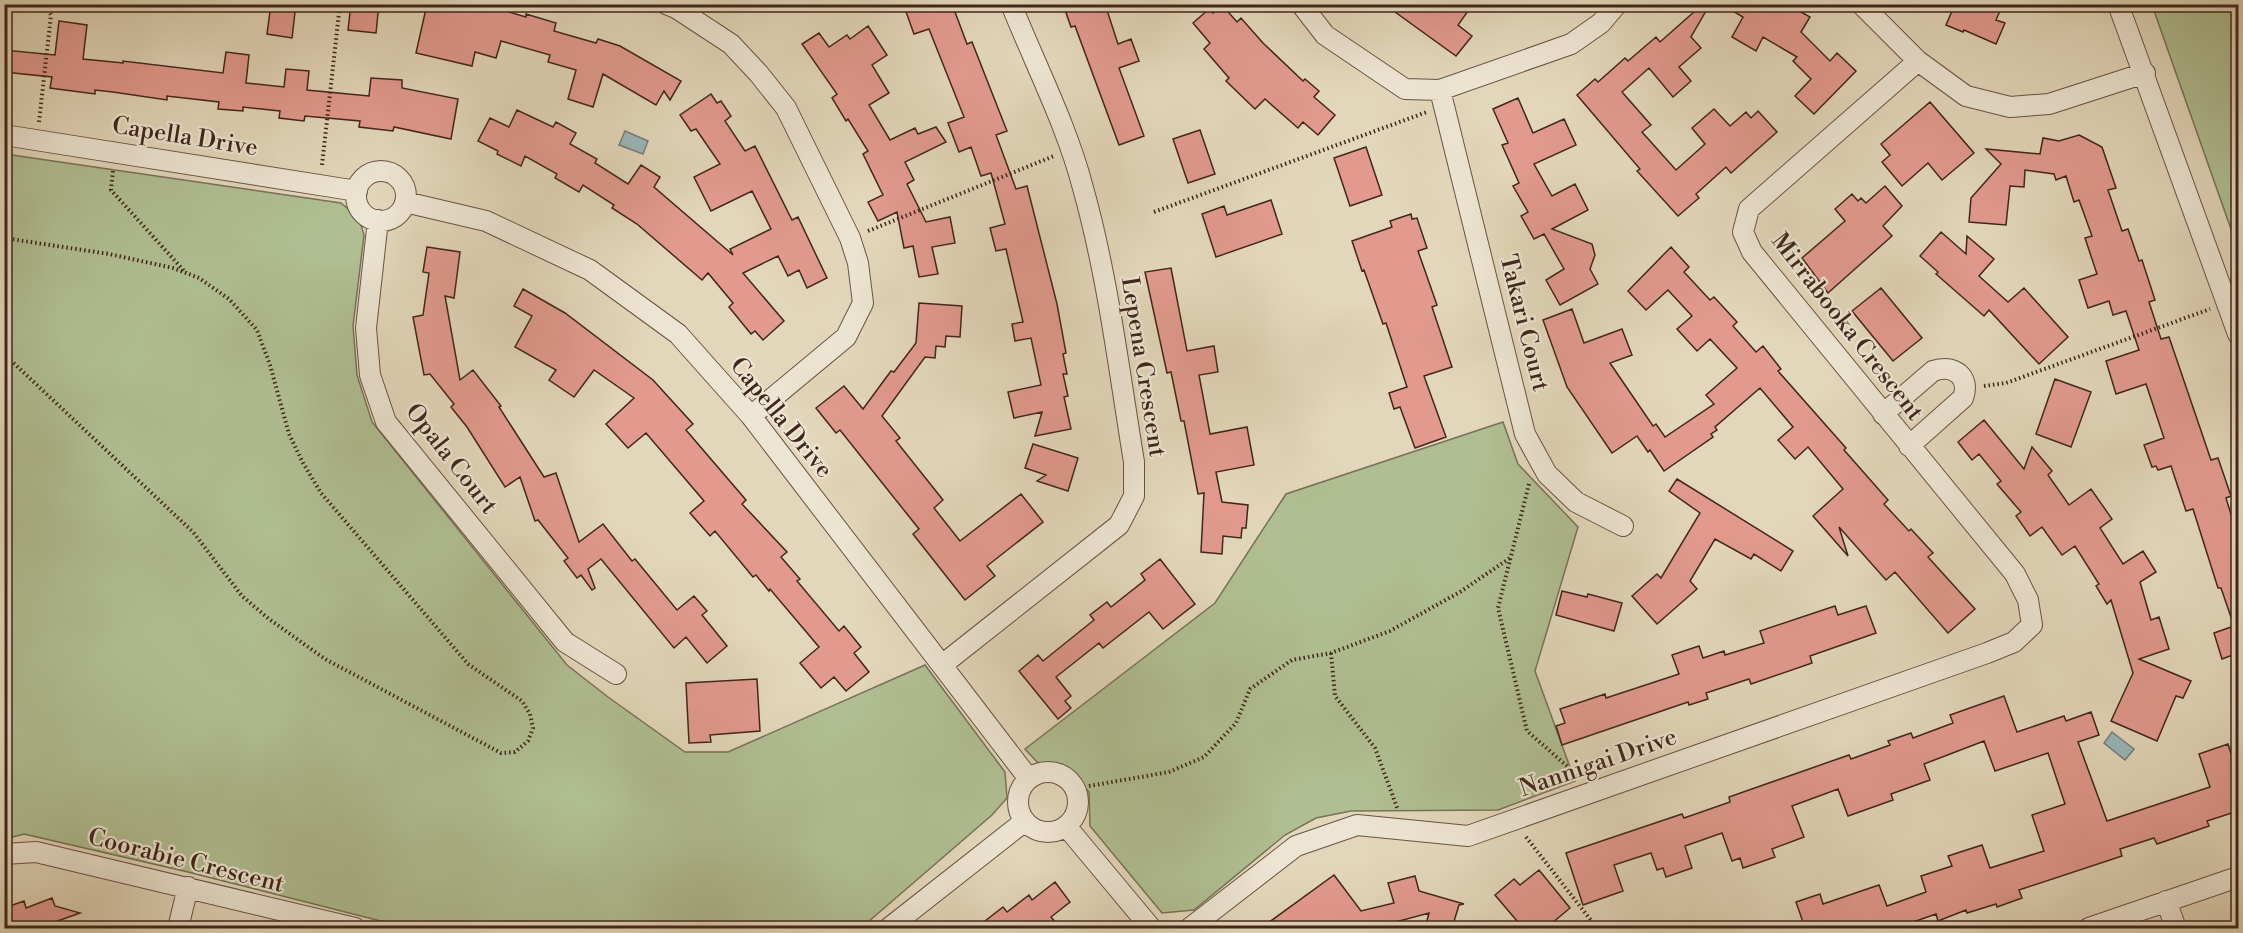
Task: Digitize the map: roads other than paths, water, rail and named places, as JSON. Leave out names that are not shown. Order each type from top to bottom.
[{"type":"street","name":"Lepena Crescent","points":[[942,665],[1119,525],[1134,496],[1134,462],[1099,251],[1083,186],[1071,150],[1011,4]]},
{"type":"street","points":[[1301,4],[1325,35],[1406,89],[1443,98],[1571,44],[1601,22],[1617,4]]},
{"type":"street","points":[[1861,4],[1918,61],[1966,96],[2010,107],[2049,104],[2145,73]]},
{"type":"street","points":[[2118,4],[2238,334]]},
{"type":"street","points":[[673,6],[731,44],[786,108],[850,238],[858,262],[863,303],[846,338],[751,416]]},
{"type":"street","name":"Mirrabooka Crescent","points":[[1918,61],[1749,209],[1743,232],[1752,252],[2016,574],[2028,600],[2032,625]]},
{"type":"street","name":"Takari Court","points":[[1443,98],[1525,434],[1547,474],[1576,502],[1623,526]]},
{"type":"street","name":"Capella Drive","points":[[4,135],[357,191]]},
{"type":"street","points":[[379,171],[387,171],[400,179],[406,194],[405,202],[398,214],[392,218],[378,220],[370,218],[359,207],[357,191],[365,177],[379,171]]},
{"type":"street","name":"Capella Drive","points":[[405,202],[486,221],[590,270],[678,334],[751,416],[1029,779]]},
{"type":"street","name":"Opala Court","points":[[378,220],[366,328],[370,375],[386,422],[565,642],[615,674]]},
{"type":"street","points":[[1883,414],[1933,371],[1944,367],[1954,370],[1964,380],[1966,390],[1963,398],[1909,446]]},
{"type":"street","name":"Nannigai Drive","points":[[1190,928],[1296,846],[1357,825],[1468,836],[1987,653],[2014,642],[2032,625]]},
{"type":"street","points":[[1056,773],[1071,784],[1078,802],[1073,819],[1066,826],[1049,832],[1040,831],[1024,821],[1018,804],[1023,786],[1029,779],[1037,774],[1056,773]]},
{"type":"street","points":[[889,928],[1024,821]]},
{"type":"street","points":[[1066,826],[1151,928]]},
{"type":"street","name":"Coorabie Crescent","points":[[4,854],[36,852],[356,928]]},
{"type":"street","points":[[2089,928],[2238,877]]},
{"type":"street","points":[[178,928],[188,887]]},
{"type":"street","points":[[2166,901],[2176,928]]},
{"type":"water","points":[[625,131],[648,141],[643,154],[619,145]]},
{"type":"water","points":[[2112,732],[2134,749],[2125,760],[2104,743]]}]
